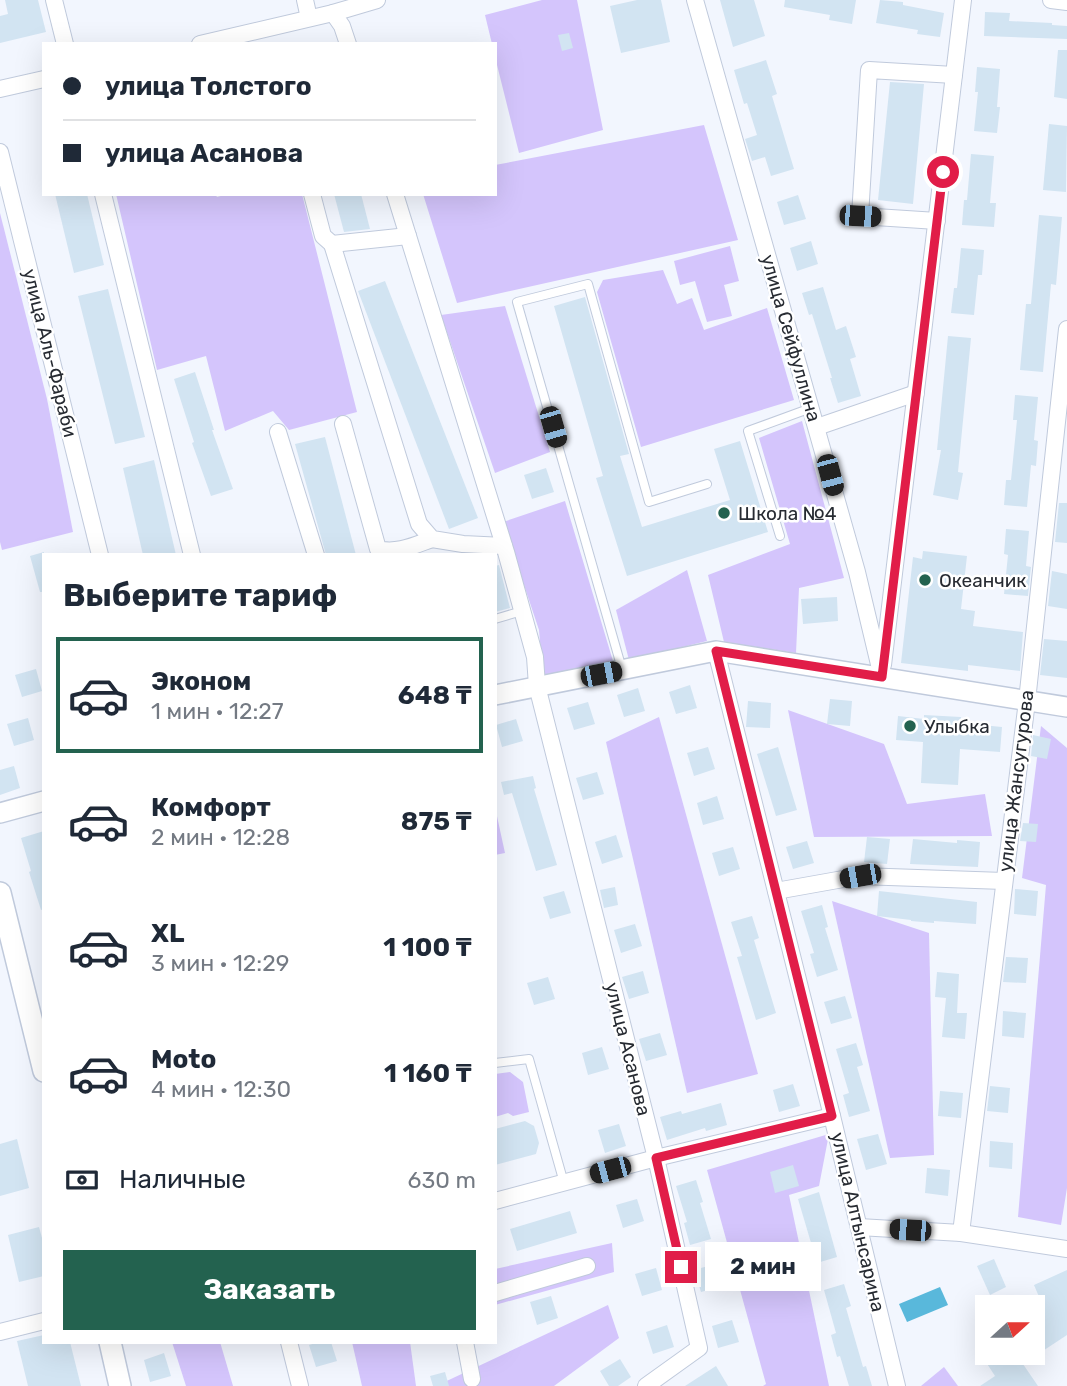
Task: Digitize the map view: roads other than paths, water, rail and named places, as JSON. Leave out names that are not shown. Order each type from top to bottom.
[{"type":"main road","points":[[0,892],[42,1063]]},
{"type":"main road","points":[[110,1344],[120,1386]]},
{"type":"street","points":[[54,0],[64,42]]},
{"type":"street","points":[[305,0],[309,18]]},
{"type":"street","points":[[217,42],[269,36],[309,18],[377,0]]},
{"type":"street","name":"улица Сейфуллина","points":[[695,0],[817,427],[857,572],[882,677]]},
{"type":"street","points":[[882,677],[963,0]]},
{"type":"street","points":[[1051,0],[1067,2]]},
{"type":"street","points":[[333,13],[342,26],[347,42]]},
{"type":"street","points":[[937,221],[860,216],[869,70],[954,75]]},
{"type":"street","points":[[0,89],[42,79]]},
{"type":"street","name":"улица Аль-Фараби","points":[[0,152],[100,553]]},
{"type":"street","points":[[103,196],[192,553]]},
{"type":"street","points":[[313,196],[323,236],[332,244],[419,524],[432,539]]},
{"type":"street","name":"улица Асанова","points":[[396,196],[535,657],[537,686],[656,1158],[699,1348],[646,1386]]},
{"type":"street","points":[[332,244],[408,236]]},
{"type":"street","name":"улица Жансугурова","points":[[961,1233],[1027,701],[1067,329]]},
{"type":"street","points":[[817,427],[916,393]]},
{"type":"street","points":[[343,425],[378,549],[388,552],[432,539],[502,551]]},
{"type":"street","points":[[278,432],[315,553]]},
{"type":"street","points":[[497,695],[716,651],[1067,707]]},
{"type":"street","name":"улица Алтынсарина","points":[[716,651],[897,1386]]},
{"type":"street","points":[[0,813],[42,802]]},
{"type":"street","points":[[776,891],[860,876],[1004,881]]},
{"type":"street","points":[[497,1200],[656,1158],[832,1116]]},
{"type":"street","points":[[859,1227],[961,1233],[1067,1249]]},
{"type":"street","points":[[497,1292],[587,1266]]},
{"type":"street","points":[[0,1332],[42,1322]]},
{"type":"street","points":[[290,1344],[300,1386]]},
{"type":"street","points":[[465,1344],[472,1379]]},
{"type":"lane","points":[[622,669],[517,302],[588,284],[649,502],[707,484]]},
{"type":"lane","points":[[780,536],[748,431],[811,408]]},
{"type":"lane","points":[[497,618],[522,611]]},
{"type":"lane","points":[[497,1063],[529,1059],[564,1183]]},
{"type":"water","points":[[940,1287],[948,1305],[907,1322],[899,1304]]},
{"type":"place","name":"Школа №4","points":[[724,513]]},
{"type":"place","name":"Океанчик","points":[[925,580]]},
{"type":"place","name":"Улыбка","points":[[910,726]]}]
